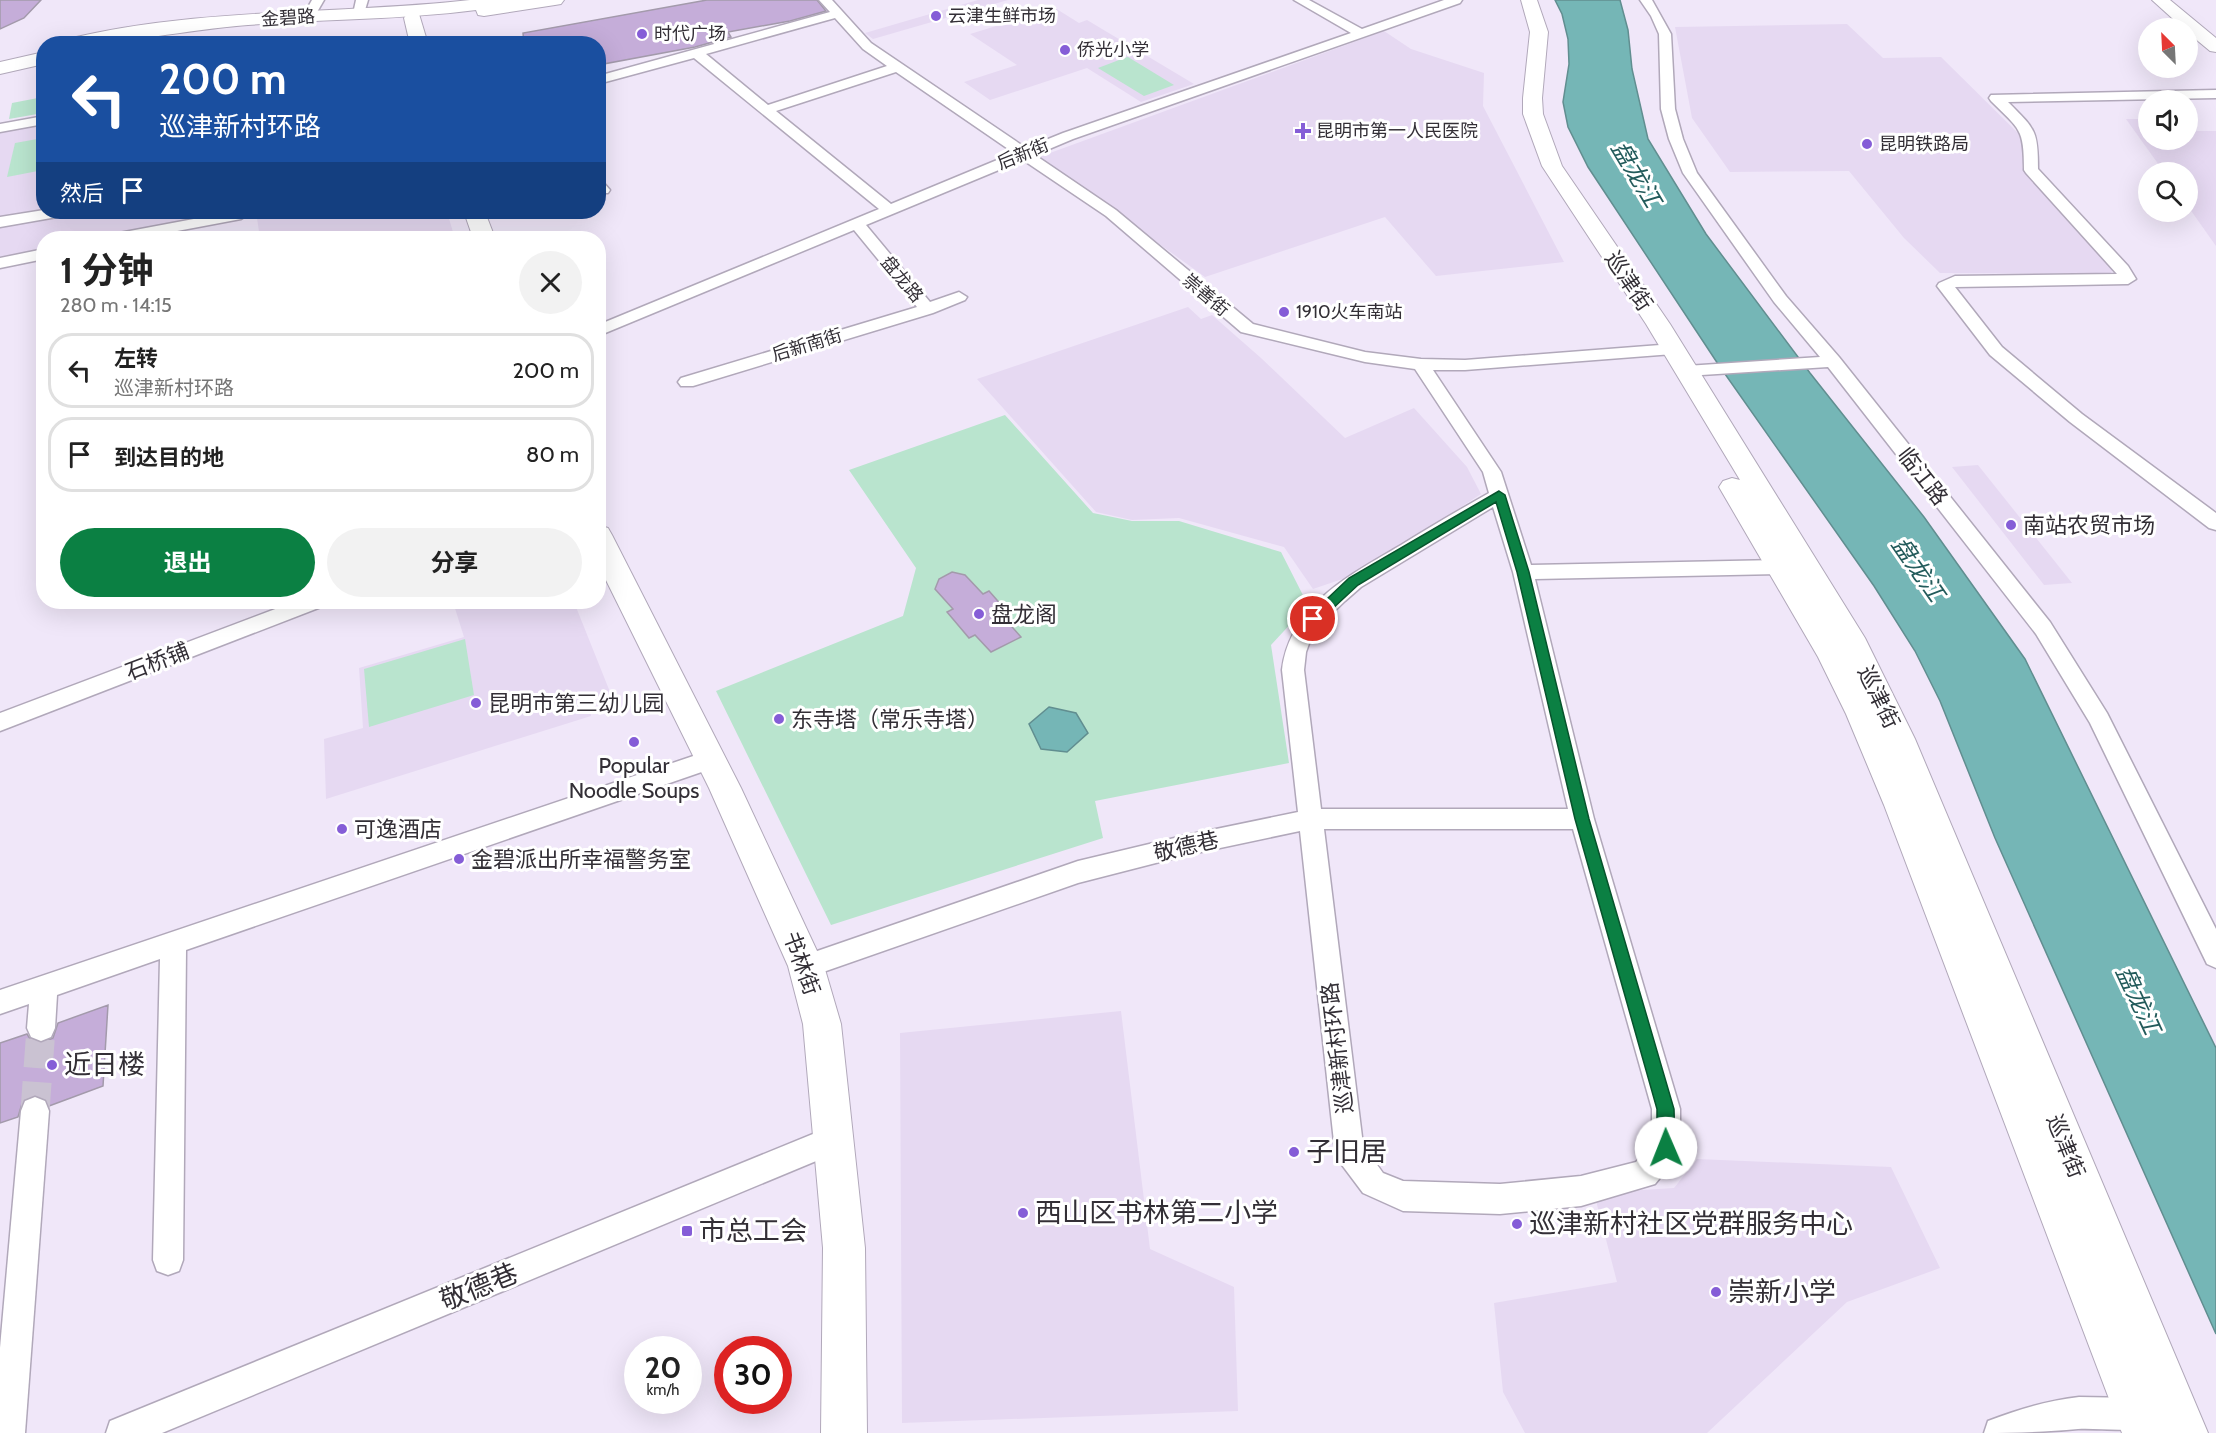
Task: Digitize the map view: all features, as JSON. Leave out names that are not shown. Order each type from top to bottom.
[{"type":"main road","name":"金碧路","points":[[123,36],[181,27],[309,16],[360,7],[448,8],[506,0]]},
{"type":"main road","name":"金碧路","points":[[184,36],[237,29],[464,15],[555,0]]},
{"type":"main road","name":"巡津街","points":[[1514,0],[1527,38],[1517,88],[1517,110],[1532,160],[1549,192],[1681,360],[1779,567],[1832,654],[1862,714],[1901,805],[2141,1424]]},
{"type":"main road","name":"巡津街","points":[[1529,0],[1540,31],[1541,46],[1533,89],[1533,114],[1540,138],[1559,176],[1681,360],[1854,646],[1876,690],[1903,750],[2185,1433]]},
{"type":"main road","points":[[2160,0],[2216,48]]},
{"type":"main road","points":[[413,18],[416,36]]},
{"type":"main road","points":[[0,58],[36,51]]},
{"type":"main road","points":[[0,68],[36,60]]},
{"type":"main road","name":"书林街","points":[[606,551],[711,759],[806,966],[822,1024],[844,1248],[844,1433]]},
{"type":"street","points":[[309,16],[318,0]]},
{"type":"street","name":"崇善街","points":[[825,0],[867,45],[1022,154],[1111,213],[1247,328],[1353,354],[1420,364],[1681,360],[1833,362]]},
{"type":"street","points":[[1300,0],[1361,33]]},
{"type":"street","name":"后新街","points":[[606,328],[1022,154],[1456,0]]},
{"type":"street","name":"临江路","points":[[1646,0],[1658,15],[1665,34],[1668,109],[1676,139],[1690,173],[1780,299],[1833,362],[2043,628],[2100,719],[2216,956]]},
{"type":"street","points":[[606,78],[837,14]]},
{"type":"street","points":[[695,52],[889,210]]},
{"type":"street","points":[[767,110],[897,67]]},
{"type":"street","points":[[2216,94],[1996,98],[2024,126],[2031,140],[2031,170],[2122,269],[2128,279],[1955,281],[1944,286],[1996,351],[2076,418],[2216,523]]},
{"type":"street","points":[[0,128],[36,121]]},
{"type":"street","points":[[0,222],[36,216]]},
{"type":"street","points":[[155,231],[216,219]]},
{"type":"street","name":"盘龙路","points":[[856,223],[927,309],[959,297]]},
{"type":"street","points":[[0,263],[36,256]]},
{"type":"street","name":"后新南街","points":[[687,382],[927,309]]},
{"type":"street","points":[[1420,364],[1491,472],[1499,495]]},
{"type":"street","name":"巡津新村环路","points":[[1499,495],[1523,572],[1582,819],[1665,1109],[1666,1148],[1645,1174],[1581,1191],[1500,1199],[1403,1196],[1373,1183],[1349,1151],[1293,670],[1297,646],[1313,619],[1354,582],[1499,495]]},
{"type":"street","points":[[1523,572],[1779,567]]},
{"type":"street","name":"石桥铺","points":[[0,722],[296,609]]},
{"type":"street","points":[[0,1002],[711,759]]},
{"type":"street","name":"敬德巷","points":[[806,966],[1078,872],[1187,845],[1310,819],[1582,819]]},
{"type":"street","points":[[168,1260],[173,943]]},
{"type":"street","points":[[41,1028],[44,987]]},
{"type":"street","points":[[9,1433],[35,1111]]},
{"type":"street","name":"敬德巷","points":[[122,1433],[835,1139]]},
{"type":"street","points":[[2000,1433],[2042,1418],[2079,1413],[2141,1424]]},
{"type":"shaded area","name":"云津生鲜市场","points":[[978,0],[1008,0],[873,39],[865,33]]},
{"type":"shaded area","name":"侨光小学","points":[[1055,8],[1079,23],[1087,20],[1194,84],[1141,102],[1087,68],[990,100],[964,82],[1017,65],[970,34]]},
{"type":"shaded area","name":"昆明铁路局","points":[[1847,24],[1883,58],[1941,57],[2023,138],[2025,151],[2022,168],[2116,266],[2110,274],[1940,273],[1904,238],[1849,171],[1730,172],[1692,118],[1675,27]]},
{"type":"shaded area","name":"昆明市第一人民医院","points":[[1384,31],[1411,49],[1484,73],[1483,106],[1564,262],[1436,276],[1385,217],[1205,277],[1039,157]]},
{"type":"shaded area","points":[[1128,57],[1174,85],[1144,96],[1098,68]]},
{"type":"shaded area","points":[[36,98],[36,114],[9,119],[12,103]]},
{"type":"shaded area","points":[[2126,119],[2138,119],[2138,136]]},
{"type":"shaded area","points":[[36,124],[36,219],[198,219],[134,231],[36,231],[36,250],[0,257],[0,131]]},
{"type":"shaded area","points":[[2198,131],[2216,131],[2216,246],[2198,221],[2198,162],[2157,162],[2148,150],[2198,150]]},
{"type":"shaded area","points":[[36,139],[36,171],[7,177],[15,143]]},
{"type":"shaded area","points":[[257,219],[449,219],[453,231],[259,231]]},
{"type":"shaded area","points":[[1188,307],[1201,319],[1212,315],[1345,438],[1414,408],[1467,467],[1481,494],[1360,573],[1313,589],[1284,547],[1179,518],[1132,520],[1096,512],[977,379]]},
{"type":"shaded area","points":[[1005,415],[1093,513],[1132,521],[1179,521],[1281,552],[1308,605],[1271,645],[1289,763],[1095,801],[1103,838],[831,925],[716,691],[903,616],[916,568],[849,470]]},
{"type":"shaded area","name":"南站农贸市场","points":[[1978,465],[2072,583],[2044,585],[1952,467]]},
{"type":"shaded area","name":"昆明市第三幼儿园","points":[[455,609],[577,609],[610,692],[590,699],[591,716],[326,799],[324,739],[363,728],[359,668],[464,637]]},
{"type":"shaded area","points":[[465,639],[474,695],[369,727],[364,669]]},
{"type":"shaded area","name":"西山区书林第二小学","points":[[1121,1011],[1150,1249],[1234,1287],[1238,1411],[902,1423],[900,1033]]},
{"type":"shaded area","name":"崇新小学","points":[[1697,1159],[1891,1167],[1940,1268],[1847,1302],[1707,1433],[1525,1433],[1503,1392],[1494,1303],[1617,1282],[1594,1193],[1674,1188]]},
{"type":"water","name":"盘龙江","points":[[1555,0],[1620,0],[1628,30],[1632,69],[1648,139],[1706,234],[1810,373],[1924,517],[2025,659],[2216,1048],[2216,1334],[1995,838],[1940,701],[1915,651],[1874,586],[1718,364],[1588,167],[1568,127],[1563,102],[1569,64],[1568,39],[1562,14]]},
{"type":"water","points":[[1049,707],[1076,713],[1088,733],[1067,752],[1041,749],[1029,724]]},
{"type":"building","points":[[0,0],[41,0],[24,18],[0,29]]},
{"type":"building","name":"时代广场","points":[[707,0],[817,0],[826,11],[790,21],[728,32],[731,37],[695,47],[606,64],[606,36],[523,36],[523,33]]},
{"type":"building","name":"盘龙阁","points":[[952,572],[965,575],[983,594],[989,591],[1011,616],[1005,619],[1021,637],[991,652],[975,635],[969,638],[947,612],[953,609],[935,589],[939,579]]},
{"type":"building","name":"近日楼","points":[[108,1005],[103,1086],[49,1106],[46,1099],[34,1095],[23,1100],[18,1117],[0,1123],[0,1043],[27,1034],[30,1039],[42,1043],[53,1038],[58,1023]]},
{"type":"tunnel","points":[[35,1111],[41,1028]]},
{"type":"place","name":"云津生鲜市场","points":[[936,16]]},
{"type":"place","name":"时代广场","points":[[642,34]]},
{"type":"place","name":"侨光小学","points":[[1065,50]]},
{"type":"place","name":"昆明市第一人民医院","points":[[1303,131]]},
{"type":"place","name":"昆明铁路局","points":[[1867,144]]},
{"type":"place","name":"1910火车南站","points":[[1284,312]]},
{"type":"place","name":"南站农贸市场","points":[[2011,525]]},
{"type":"place","name":"盘龙阁","points":[[979,614]]},
{"type":"place","name":"昆明市第三幼儿园","points":[[476,703]]},
{"type":"place","name":"东寺塔（常乐寺塔）","points":[[779,719]]},
{"type":"place","name":"Popular Noodle Soups","points":[[634,742]]},
{"type":"place","name":"可逸酒店","points":[[342,829]]},
{"type":"place","name":"金碧派出所幸福警务室","points":[[459,859]]},
{"type":"place","name":"近日楼","points":[[52,1065]]},
{"type":"place","name":"子旧居","points":[[1294,1152]]},
{"type":"place","name":"西山区书林第二小学","points":[[1023,1213]]},
{"type":"place","name":"巡津新村社区党群服务中心","points":[[1517,1224]]},
{"type":"place","name":"市总工会","points":[[687,1231]]},
{"type":"place","name":"崇新小学","points":[[1716,1292]]},
{"type":"route","points":[[1313,619],[1333,598],[1354,582],[1499,495],[1523,572],[1582,819],[1665,1109],[1666,1148]]}]
